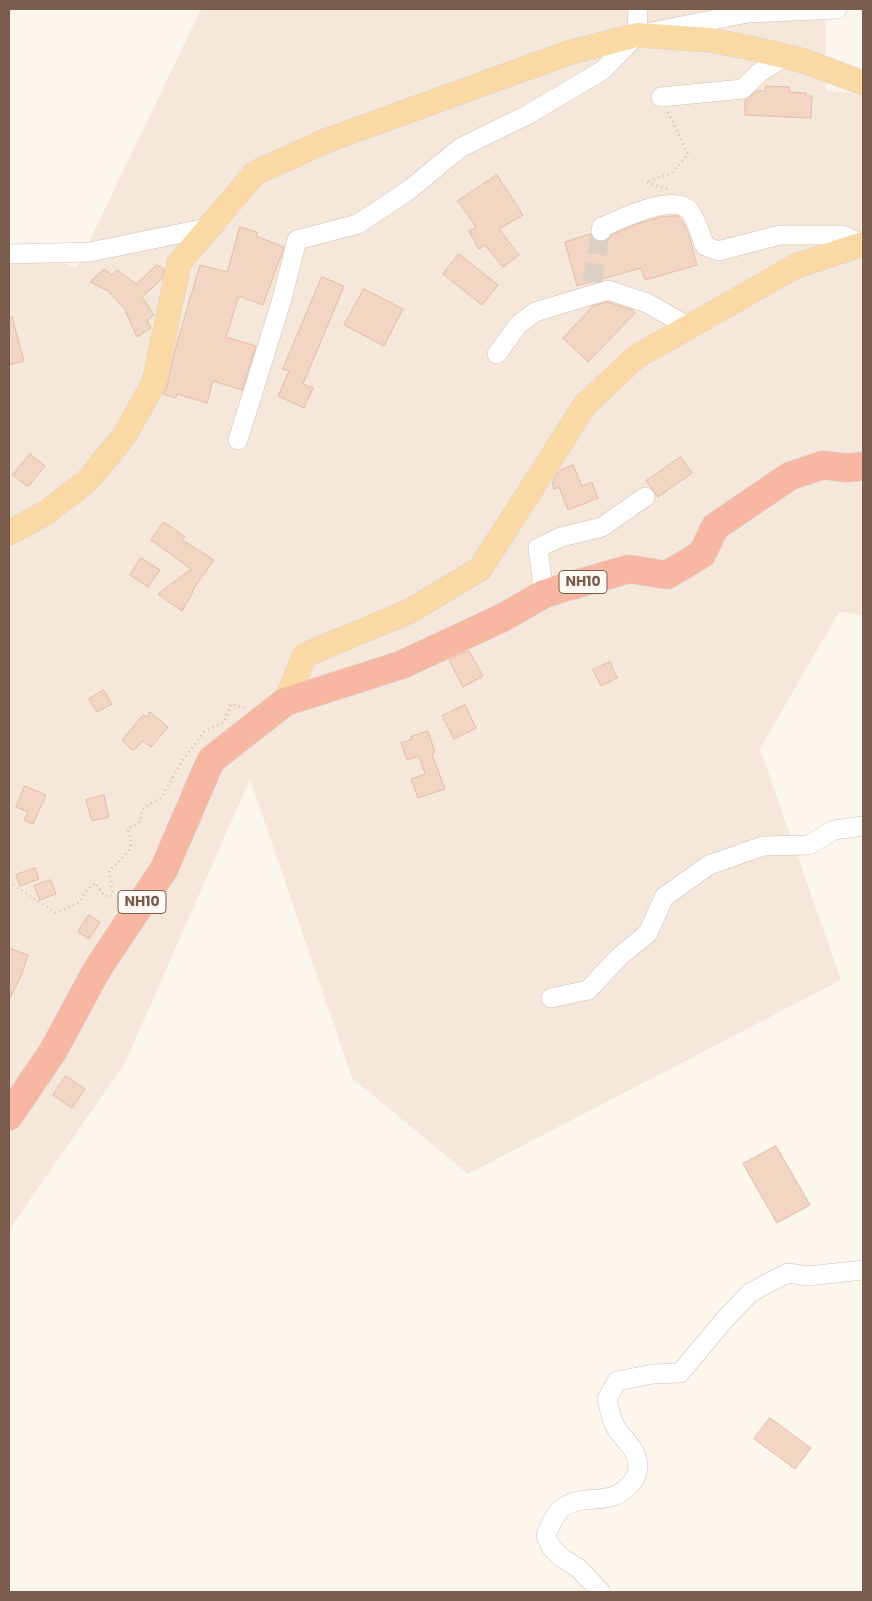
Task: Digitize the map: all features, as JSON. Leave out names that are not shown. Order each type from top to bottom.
[{"type":"highway","name":"NH10","points":[[9,1116],[53,1051],[98,968],[164,869],[210,760],[285,702],[400,665],[502,618],[544,594],[629,569],[667,575],[702,554],[716,527],[790,476],[823,465],[846,468],[863,466]]},
{"type":"main road","points":[[9,533],[47,512],[88,480],[124,436],[154,382],[179,263],[255,173],[328,140],[568,53],[637,35],[710,40],[786,56],[863,83]]},
{"type":"main road","points":[[285,702],[305,655],[410,611],[480,569],[585,405],[636,357],[796,266],[863,244]]},
{"type":"street","points":[[637,35],[638,9]]},
{"type":"street","points":[[238,440],[282,298],[297,240],[358,224],[408,190],[460,148],[529,114],[602,70],[637,35],[747,13],[837,9]]},
{"type":"street","points":[[661,97],[743,89],[760,72],[786,56]]},
{"type":"street","points":[[601,231],[602,226],[660,205],[680,206],[690,211],[705,246],[718,251],[780,236],[842,235],[863,244]]},
{"type":"street","points":[[9,254],[90,252],[207,228]]},
{"type":"street","points":[[592,282],[630,284],[645,289],[647,303]]},
{"type":"street","points":[[497,354],[518,325],[535,312],[608,290],[647,303],[689,327]]},
{"type":"street","points":[[544,594],[538,548],[561,537],[602,526],[646,497]]},
{"type":"street","points":[[551,998],[588,990],[619,957],[648,933],[664,897],[708,864],[763,846],[809,845],[834,830],[863,826]]},
{"type":"street","points":[[601,1592],[578,1568],[562,1558],[551,1547],[546,1536],[552,1521],[562,1508],[576,1501],[609,1498],[626,1490],[637,1475],[638,1460],[629,1443],[614,1426],[607,1398],[617,1381],[653,1374],[680,1373],[726,1318],[750,1293],[788,1273],[808,1276],[863,1270]]},
{"type":"path","points":[[661,97],[688,154],[672,173],[646,182],[674,191]]},
{"type":"path","points":[[9,882],[56,913],[80,902],[85,892],[95,883],[105,896],[113,895],[108,870],[119,864],[122,857],[130,850],[129,828],[140,822],[142,809],[161,798],[183,760],[204,732],[224,722],[231,704],[253,709]]},
{"type":"shaded area","points":[[201,9],[825,9],[826,91],[863,94],[863,615],[839,612],[760,749],[841,980],[468,1174],[352,1078],[250,779],[125,1063],[9,1230],[9,247],[77,267]]},
{"type":"building","points":[[766,86],[789,87],[789,92],[806,93],[806,96],[812,96],[811,118],[745,115],[745,100],[757,91],[765,91]]},
{"type":"building","points":[[497,175],[523,215],[499,229],[519,255],[503,267],[485,245],[479,249],[469,231],[476,227],[458,201]]},
{"type":"building","points":[[678,216],[683,222],[689,235],[697,265],[645,280],[641,268],[577,286],[565,242],[590,234],[598,242],[604,242],[611,235],[637,224]]},
{"type":"building","points":[[240,227],[257,232],[256,236],[284,247],[263,305],[239,296],[226,337],[256,346],[242,390],[213,381],[207,403],[177,394],[176,398],[163,394],[167,386],[176,346],[200,265],[227,272]]},
{"type":"building","points":[[459,254],[498,285],[482,305],[443,274]]},
{"type":"building","points":[[157,265],[164,269],[162,279],[142,297],[154,315],[147,321],[151,328],[137,337],[124,308],[108,291],[90,282],[104,269],[112,275],[117,270],[136,284]]},
{"type":"building","points":[[322,277],[344,286],[303,384],[313,388],[304,408],[278,396],[289,371],[283,369]]},
{"type":"building","points":[[364,289],[403,309],[384,346],[344,325]]},
{"type":"building","points":[[608,302],[632,310],[635,313],[588,362],[563,338],[593,306]]},
{"type":"building","points":[[9,317],[12,317],[24,361],[9,365]]},
{"type":"building","points":[[30,454],[45,466],[28,487],[13,475]]},
{"type":"building","points":[[681,457],[692,473],[658,497],[646,481]]},
{"type":"building","points":[[573,465],[582,486],[592,482],[598,498],[568,510],[559,487],[554,489],[552,483],[559,471]]},
{"type":"building","points":[[164,522],[185,537],[182,540],[214,560],[192,591],[182,611],[158,594],[191,569],[151,540]]},
{"type":"building","points":[[141,558],[160,570],[148,587],[130,575]]},
{"type":"building","points":[[469,651],[483,676],[463,687],[449,660]]},
{"type":"building","points":[[610,662],[617,678],[601,686],[593,670]]},
{"type":"building","points":[[104,690],[112,704],[97,712],[89,699]]},
{"type":"building","points":[[465,705],[476,728],[454,739],[442,716]]},
{"type":"building","points":[[150,712],[168,727],[151,747],[143,741],[133,751],[122,740],[143,715],[147,717]]},
{"type":"building","points":[[428,731],[435,752],[432,754],[445,789],[418,798],[411,779],[425,774],[419,756],[407,760],[401,743]]},
{"type":"building","points":[[25,786],[46,795],[33,824],[24,820],[28,812],[16,807]]},
{"type":"building","points":[[104,795],[109,817],[92,821],[86,800]]},
{"type":"building","points":[[35,868],[39,879],[20,886],[16,875]]},
{"type":"building","points":[[51,880],[56,894],[40,900],[34,886]]},
{"type":"building","points":[[89,915],[100,922],[89,939],[78,932]]},
{"type":"building","points":[[9,948],[28,955],[21,976],[9,1000]]},
{"type":"building","points":[[66,1076],[85,1089],[72,1108],[53,1095]]},
{"type":"building","points":[[776,1146],[810,1205],[777,1223],[743,1164]]},
{"type":"building","points":[[770,1418],[811,1448],[795,1469],[754,1439]]},
{"type":"tunnel","points":[[592,282],[601,231]]}]
